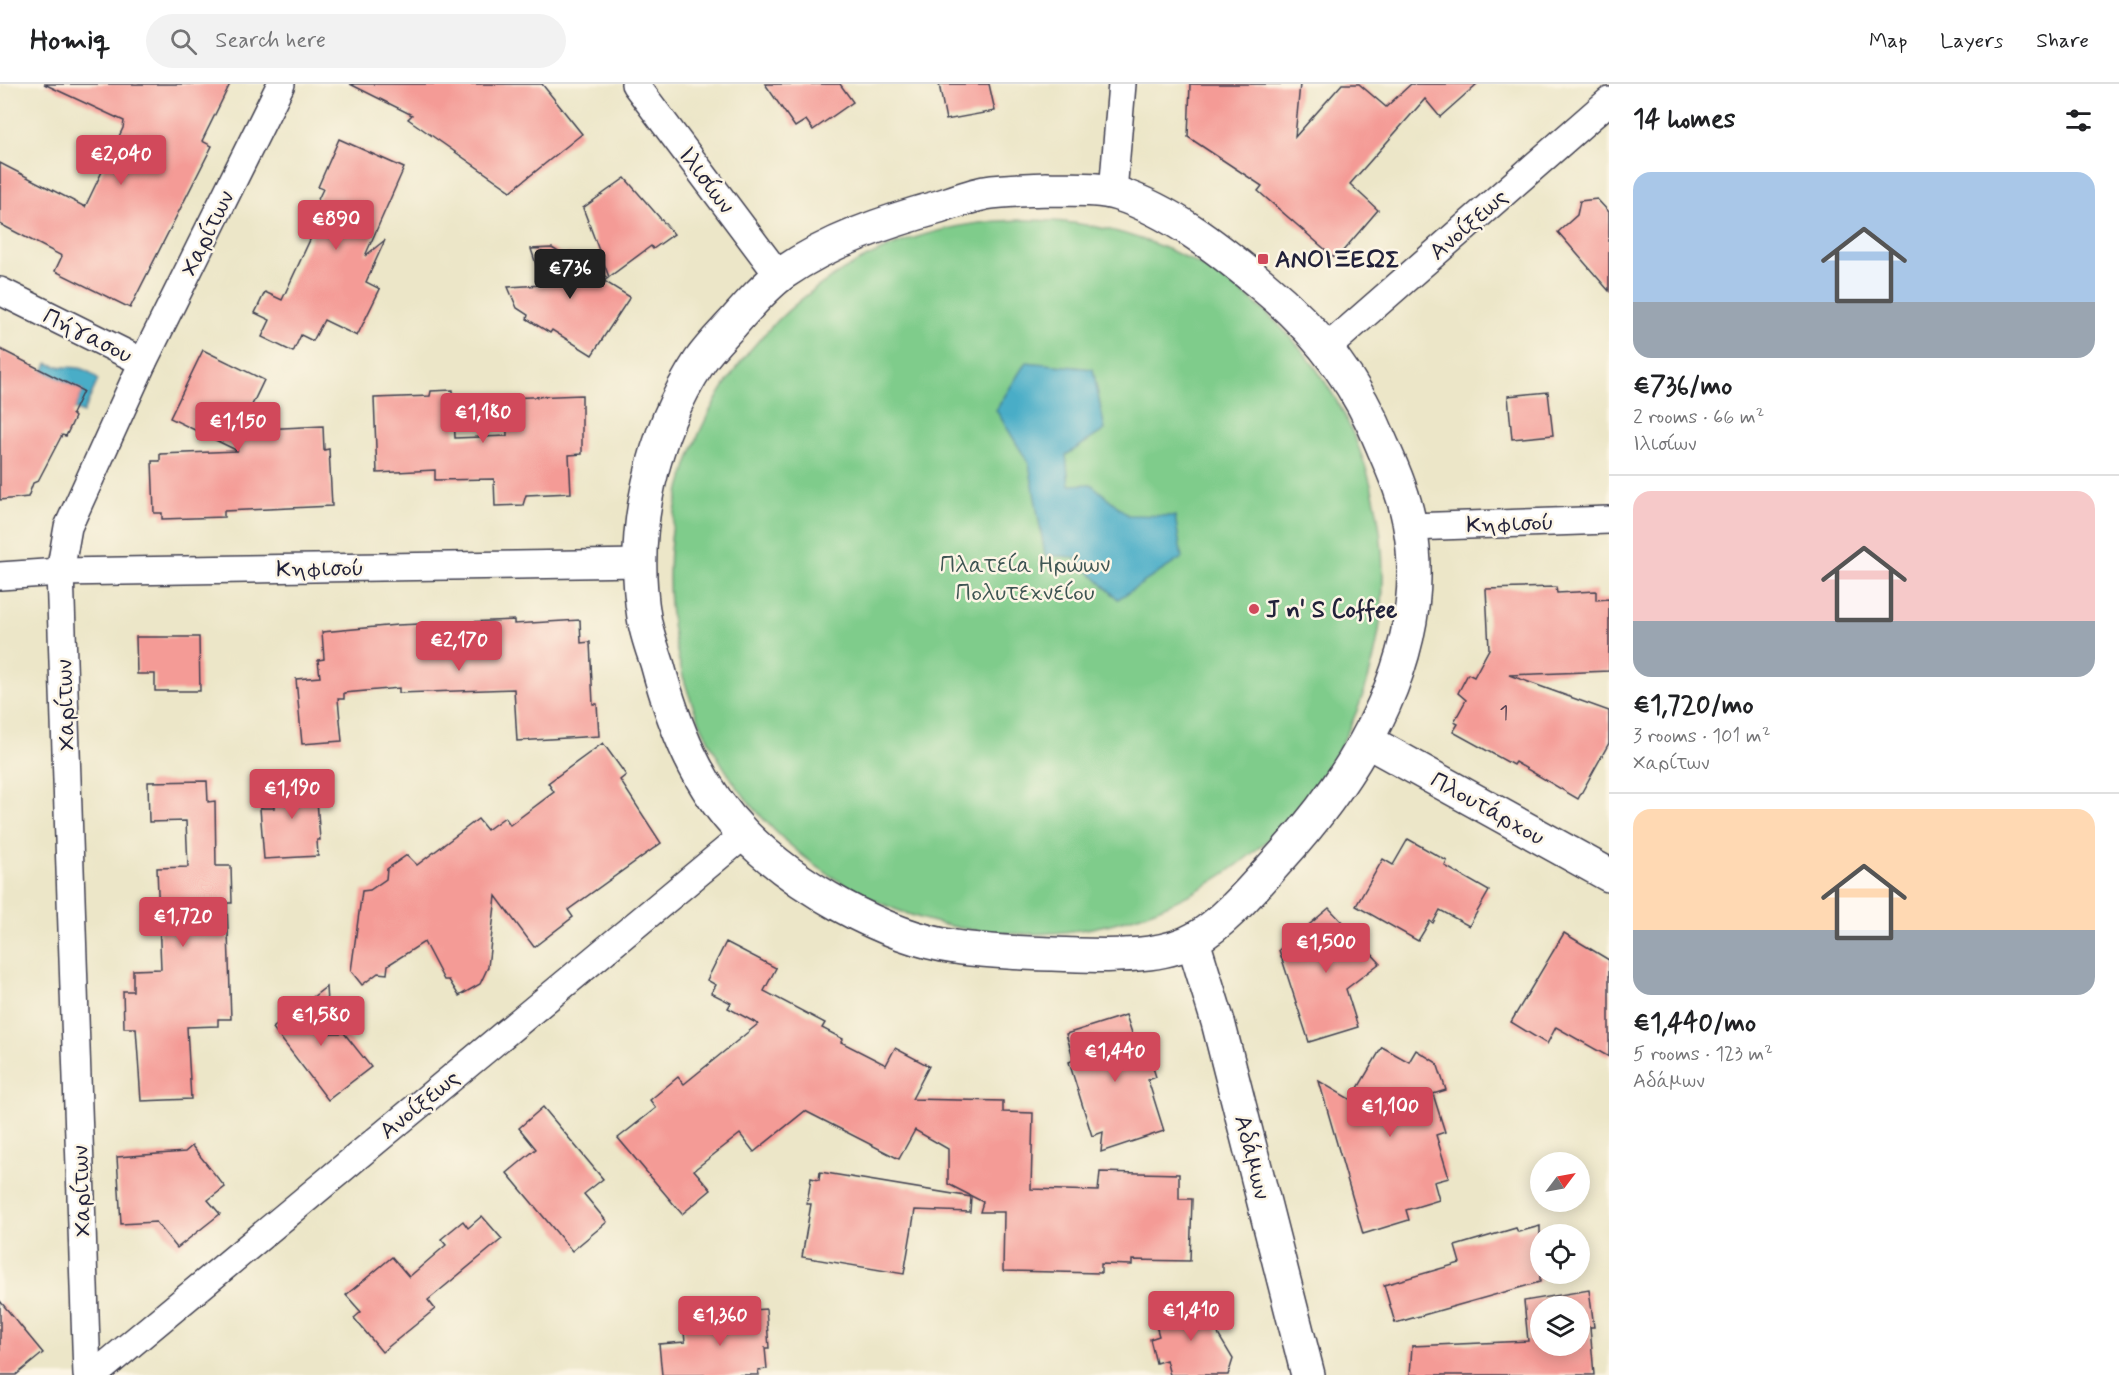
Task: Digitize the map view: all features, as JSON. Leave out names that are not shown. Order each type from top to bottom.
[{"type":"street","name":"Χαρίτων","points":[[87,1375],[60,572],[68,527],[143,362],[281,84]]},
{"type":"street","name":"Ιλισίων","points":[[635,84],[779,276]]},
{"type":"street","points":[[1113,192],[1122,84]]},
{"type":"street","name":"Ανοίξεως","points":[[1328,347],[1609,101]]},
{"type":"street","points":[[1046,189],[1113,192],[1162,213],[1204,239],[1271,292],[1328,347],[1355,387],[1378,432],[1395,476],[1410,527],[1411,604],[1405,637],[1386,701],[1367,741],[1343,781],[1318,814],[1256,883],[1193,941],[1153,952],[1097,956],[950,947],[894,931],[844,906],[791,874],[744,835],[700,776],[681,740],[644,618],[640,563],[644,510],[654,468],[676,404],[702,358],[779,276],[821,250],[855,235],[905,216],[984,194],[1046,189]]},
{"type":"street","name":"Πήγασου","points":[[0,291],[143,362]]},
{"type":"street","name":"Κηφισού","points":[[1410,527],[1609,520]]},
{"type":"street","name":"Κηφισού","points":[[0,576],[60,572],[640,563]]},
{"type":"street","name":"Πλουτάρχου","points":[[1367,741],[1609,875]]},
{"type":"street","name":"Ανοίξεως","points":[[94,1375],[744,835]]},
{"type":"street","name":"Αδάμων","points":[[1193,941],[1218,1022],[1308,1375]]},
{"type":"green space","name":"Πλατεία Ηρώων Πολυτεχνείου","points":[[1026,220],[1096,227],[1163,247],[1224,280],[1278,325],[1323,379],[1356,440],[1376,507],[1383,577],[1376,647],[1356,714],[1323,775],[1278,829],[1224,874],[1163,907],[1096,927],[1026,934],[956,927],[889,907],[828,874],[774,829],[729,775],[696,714],[676,647],[669,577],[676,507],[696,440],[729,379],[774,325],[828,280],[889,247],[956,227]]},
{"type":"water","points":[[1026,362],[1093,369],[1105,430],[1066,455],[1069,485],[1091,484],[1128,515],[1175,516],[1182,558],[1118,599],[1073,557],[1045,555],[1029,464],[996,410]]},
{"type":"water","points":[[48,363],[55,366],[80,368],[98,380],[83,413],[74,409],[83,391],[43,371]]},
{"type":"building","points":[[44,84],[230,84],[202,141],[212,146],[130,308],[55,271],[62,256],[0,224],[0,163],[85,207],[123,128],[124,121]]},
{"type":"building","points":[[350,84],[542,84],[582,134],[511,191],[408,119],[412,115]]},
{"type":"building","points":[[765,84],[840,84],[853,102],[813,130],[806,120],[795,127]]},
{"type":"building","points":[[939,84],[989,84],[995,111],[946,120]]},
{"type":"building","points":[[1190,84],[1300,84],[1295,137],[1342,84],[1359,84],[1386,107],[1411,84],[1477,84],[1440,117],[1425,99],[1350,184],[1378,210],[1336,259],[1258,191],[1262,186],[1188,137]]},
{"type":"building","points":[[339,139],[404,168],[365,256],[385,240],[366,282],[380,289],[357,336],[324,320],[313,341],[301,335],[293,352],[262,337],[270,320],[255,313],[265,292],[282,300],[322,214],[313,210],[323,189],[318,187]]},
{"type":"building","points":[[625,178],[674,234],[653,249],[651,246],[609,277],[583,208]]},
{"type":"building","points":[[1597,199],[1609,212],[1609,291],[1558,232],[1577,215],[1580,201]]},
{"type":"building","points":[[552,248],[566,257],[568,253],[608,278],[604,281],[630,297],[592,355],[552,330],[550,333],[527,319],[528,315],[517,308],[508,287],[543,285],[531,249]]},
{"type":"building","points":[[0,349],[83,391],[72,414],[75,417],[66,436],[62,435],[38,481],[33,483],[28,497],[0,500]]},
{"type":"building","points":[[203,350],[264,380],[240,430],[323,426],[324,450],[329,449],[332,506],[224,511],[224,517],[162,519],[162,513],[154,513],[152,461],[160,461],[160,454],[238,451],[170,418]]},
{"type":"building","points":[[453,390],[455,438],[507,436],[506,398],[582,395],[582,454],[569,455],[571,493],[526,495],[523,505],[495,506],[494,479],[435,480],[435,470],[377,473],[374,398],[430,396],[431,391]]},
{"type":"building","points":[[1548,392],[1553,435],[1512,439],[1508,396]]},
{"type":"building","points":[[1556,587],[1557,593],[1596,591],[1596,600],[1609,599],[1609,671],[1509,675],[1609,711],[1609,743],[1578,799],[1515,762],[1513,765],[1453,732],[1458,724],[1454,722],[1466,700],[1458,693],[1468,674],[1474,677],[1489,649],[1486,589]]},
{"type":"building","points":[[514,620],[514,624],[580,620],[581,643],[590,642],[593,704],[597,704],[599,736],[517,741],[514,689],[399,693],[399,688],[344,693],[344,699],[338,699],[342,741],[302,744],[296,679],[320,677],[318,660],[324,659],[322,632],[397,625]]},
{"type":"building","points":[[136,637],[199,637],[200,691],[155,691],[155,674],[137,674]]},
{"type":"building","points":[[603,743],[626,775],[620,780],[661,843],[568,910],[573,917],[534,947],[496,896],[488,967],[480,984],[459,996],[449,980],[444,980],[424,942],[388,965],[387,974],[378,973],[362,985],[351,971],[362,891],[370,890],[386,879],[387,869],[407,855],[417,865],[478,819],[487,830],[505,817],[510,825],[554,792],[548,783]]},
{"type":"building","points":[[315,774],[320,840],[317,840],[318,856],[264,859],[260,808],[274,808],[275,783],[289,782],[288,776]]},
{"type":"building","points":[[207,781],[208,802],[215,801],[216,866],[231,866],[232,903],[227,903],[231,1019],[218,1019],[218,1026],[187,1027],[191,1099],[141,1101],[136,1028],[124,1028],[123,991],[133,991],[133,970],[161,969],[157,868],[188,867],[186,821],[149,822],[148,782]]},
{"type":"building","points":[[1408,839],[1447,861],[1445,866],[1489,891],[1469,926],[1440,910],[1433,923],[1430,921],[1418,941],[1356,906],[1383,859],[1393,865]]},
{"type":"building","points":[[1329,908],[1380,963],[1346,989],[1358,1027],[1309,1042],[1279,950]]},
{"type":"building","points":[[1564,933],[1609,960],[1609,1057],[1556,1027],[1547,1044],[1511,1022]]},
{"type":"building","points":[[726,942],[776,968],[764,991],[825,1023],[822,1028],[843,1039],[841,1042],[886,1065],[895,1048],[929,1066],[912,1099],[1003,1101],[1003,1112],[1033,1113],[1031,1189],[1098,1191],[1100,1172],[1179,1174],[1179,1199],[1192,1199],[1190,1261],[1132,1260],[1132,1265],[1101,1264],[1101,1273],[1003,1271],[1004,1212],[980,1212],[983,1202],[948,1184],[948,1149],[915,1130],[899,1159],[805,1111],[754,1152],[740,1134],[694,1170],[711,1190],[682,1214],[618,1138],[656,1108],[650,1100],[678,1077],[684,1084],[758,1024],[728,1008],[731,1003],[711,993],[716,985],[707,980]]},
{"type":"building","points":[[326,987],[329,1033],[344,1033],[371,1067],[328,1100],[273,1028]]},
{"type":"building","points":[[1126,1015],[1135,1042],[1144,1039],[1156,1077],[1148,1080],[1164,1131],[1101,1152],[1103,1132],[1092,1136],[1069,1062],[1074,1060],[1066,1034]]},
{"type":"building","points":[[1382,1047],[1409,1062],[1416,1050],[1437,1063],[1446,1090],[1433,1094],[1445,1132],[1436,1135],[1449,1178],[1434,1182],[1439,1200],[1406,1210],[1409,1220],[1363,1234],[1319,1081],[1351,1100]]},
{"type":"building","points":[[543,1107],[603,1179],[584,1194],[607,1222],[572,1251],[507,1173],[536,1149],[519,1128]]},
{"type":"building","points":[[192,1146],[225,1187],[208,1200],[220,1214],[177,1248],[156,1222],[121,1224],[117,1157],[185,1152]]},
{"type":"building","points":[[820,1172],[971,1197],[970,1212],[915,1210],[904,1274],[802,1257],[811,1204],[807,1204],[811,1178],[819,1180]]},
{"type":"building","points":[[482,1216],[502,1239],[428,1300],[435,1309],[382,1352],[354,1318],[361,1312],[346,1295],[392,1257],[409,1277],[446,1245],[441,1239],[463,1221],[468,1228]]},
{"type":"building","points":[[1516,1228],[1518,1232],[1530,1229],[1530,1284],[1533,1284],[1395,1323],[1384,1285],[1460,1263],[1455,1246]]},
{"type":"building","points":[[1589,1290],[1590,1296],[1554,1296]]},
{"type":"building","points":[[1590,1297],[1594,1327],[1590,1327]]},
{"type":"building","points":[[1208,1299],[1219,1336],[1233,1359],[1228,1375],[1170,1375],[1166,1360],[1156,1363],[1150,1339],[1159,1336],[1153,1315]]},
{"type":"building","points":[[1530,1300],[1530,1356],[1590,1356],[1590,1327],[1594,1375],[1410,1375],[1412,1346],[1528,1341],[1524,1301]]},
{"type":"building","points":[[0,1301],[43,1353],[16,1375],[0,1375]]},
{"type":"building","points":[[766,1309],[769,1348],[765,1348],[767,1369],[758,1370],[759,1375],[662,1375],[659,1344],[685,1342],[683,1322],[726,1319],[725,1312]]},
{"type":"place","name":"ΑΝΟΙΞΕΩΣ","points":[[1263,259]]},
{"type":"place","name":"J n' S Coffee","points":[[1254,609]]}]
